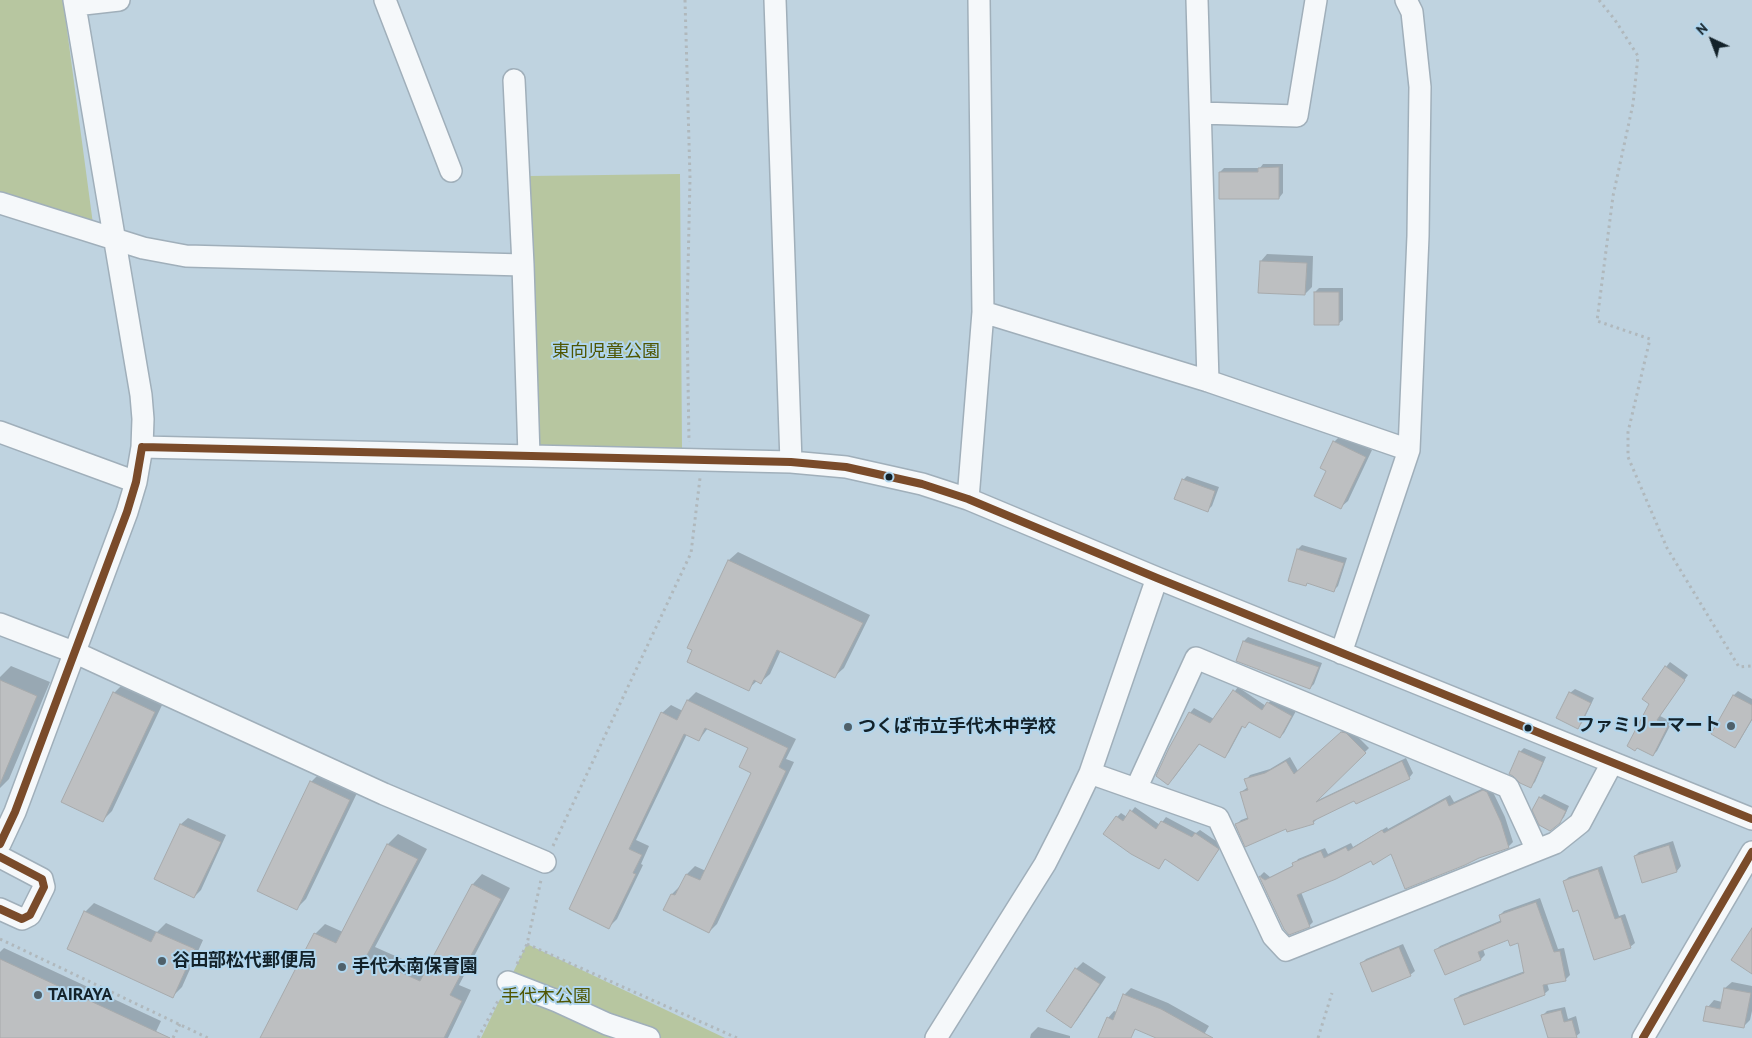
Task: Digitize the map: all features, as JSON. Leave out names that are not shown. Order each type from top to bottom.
[{"type":"street","points":[[0,844],[15,812],[76,653],[127,512],[136,482],[142,447],[143,418],[141,395],[114,239],[78,2],[119,0]]},
{"type":"street","points":[[385,0],[451,171]]},
{"type":"street","points":[[774,0],[791,462]]},
{"type":"street","points":[[968,499],[983,312],[979,0]]},
{"type":"street","points":[[1197,0],[1208,381]]},
{"type":"street","points":[[1201,113],[1297,116],[1316,0]]},
{"type":"street","points":[[1341,653],[1409,450],[1418,236],[1420,86],[1412,12],[1406,0]]},
{"type":"street","points":[[514,80],[523,265],[529,456]]},
{"type":"street","points":[[0,203],[143,248],[186,256],[523,265]]},
{"type":"street","points":[[983,312],[1208,381],[1409,450]]},
{"type":"street","points":[[0,432],[136,482]]},
{"type":"street","points":[[142,447],[791,462],[846,467],[922,484],[968,499],[1157,578],[1752,819]]},
{"type":"street","points":[[936,1038],[1045,864],[1068,820],[1090,772],[1157,578]]},
{"type":"street","points":[[0,624],[76,653],[384,794],[545,862]]},
{"type":"street","points":[[1136,789],[1196,658],[1508,787],[1537,850]]},
{"type":"street","points":[[1090,772],[1218,818],[1273,936],[1286,950],[1555,843],[1580,823],[1612,762]]},
{"type":"street","points":[[1643,1038],[1752,852]]},
{"type":"street","points":[[0,857],[42,879],[44,887],[30,915],[22,919],[0,909]]},
{"type":"street","points":[[508,982],[557,1001],[607,1024],[649,1038]]},
{"type":"path","points":[[478,1038],[527,944],[545,862],[691,553],[696,460],[687,316],[690,178],[685,0]]},
{"type":"path","points":[[1599,0],[1615,20],[1638,56],[1633,104],[1613,196],[1597,321],[1650,339],[1628,432],[1628,457],[1668,548],[1739,667],[1752,666]]},
{"type":"path","points":[[0,940],[208,1038]]},
{"type":"path","points":[[527,944],[737,1038]]},
{"type":"path","points":[[1318,1038],[1332,993]]},
{"type":"path","points":[[173,1038],[180,1024]]},
{"type":"green space","points":[[0,0],[63,0],[93,224],[0,192]]},
{"type":"green space","name":"東向児童公園","points":[[680,174],[682,449],[532,450],[530,176]]},
{"type":"green space","name":"手代木公園","points":[[527,944],[725,1038],[481,1038]]},
{"type":"building","points":[[1279,167],[1279,199],[1219,199],[1219,172],[1258,172],[1258,168]]},
{"type":"building","points":[[1260,261],[1307,263],[1305,295],[1258,293]]},
{"type":"building","points":[[1314,292],[1339,292],[1339,325],[1314,325]]},
{"type":"building","points":[[1333,441],[1366,457],[1341,509],[1314,496],[1326,471],[1320,468]]},
{"type":"building","points":[[1182,479],[1215,491],[1208,512],[1174,499]]},
{"type":"building","points":[[1297,549],[1344,563],[1334,592],[1307,583],[1306,586],[1288,581]]},
{"type":"building","points":[[728,560],[863,623],[835,678],[777,650],[761,684],[754,680],[749,691],[687,662],[692,650],[687,648]]},
{"type":"building","points":[[1243,641],[1319,667],[1310,689],[1236,661]]},
{"type":"building","points":[[1665,666],[1685,680],[1657,720],[1668,726],[1653,756],[1637,748],[1635,751],[1627,746],[1649,704],[1642,699]]},
{"type":"building","points":[[0,680],[37,696],[0,784]]},
{"type":"building","points":[[1233,690],[1262,710],[1267,702],[1292,716],[1280,738],[1249,722],[1245,728],[1242,726],[1225,758],[1199,744],[1168,785],[1156,776],[1189,712],[1210,723]]},
{"type":"building","points":[[113,692],[155,712],[103,822],[61,802]]},
{"type":"building","points":[[1569,692],[1591,703],[1578,729],[1556,718]]},
{"type":"building","name":"ファミリーマート","points":[[1733,695],[1752,705],[1752,719],[1735,748],[1711,734]]},
{"type":"building","points":[[687,700],[788,748],[779,767],[786,771],[709,933],[663,910],[671,894],[675,895],[686,874],[700,880],[751,773],[739,767],[748,748],[705,728],[699,741],[684,734],[629,849],[642,855],[633,873],[636,874],[609,929],[569,909],[661,712],[677,720]]},
{"type":"building","points":[[1341,732],[1346,733],[1366,753],[1316,802],[1402,761],[1410,779],[1356,804],[1354,801],[1313,821],[1314,824],[1287,832],[1286,829],[1245,847],[1235,824],[1248,819],[1240,792],[1248,790],[1244,779],[1265,773],[1286,761],[1294,774]]},
{"type":"building","points":[[1519,751],[1543,762],[1531,788],[1520,783],[1509,774]]},
{"type":"building","points":[[310,781],[350,800],[297,910],[257,891]]},
{"type":"building","points":[[1483,790],[1487,792],[1501,822],[1509,848],[1479,858],[1405,889],[1391,854],[1373,865],[1371,861],[1336,879],[1297,895],[1310,927],[1289,935],[1284,929],[1259,876],[1265,880],[1293,866],[1292,863],[1321,851],[1324,858],[1346,847],[1348,851],[1382,830],[1384,833],[1446,799],[1449,806]]},
{"type":"building","points":[[1539,797],[1566,811],[1560,823],[1550,831],[1539,825],[1532,810]]},
{"type":"building","points":[[1130,810],[1156,829],[1161,821],[1192,837],[1195,833],[1219,849],[1198,881],[1165,859],[1159,869],[1131,854],[1103,834],[1116,816],[1123,821]]},
{"type":"building","points":[[180,824],[221,842],[194,898],[154,879]]},
{"type":"building","name":"手代木南保育園","points":[[387,844],[418,859],[366,957],[420,981],[472,884],[501,899],[450,995],[462,1001],[444,1038],[260,1038],[314,933],[336,943]]},
{"type":"building","points":[[1669,845],[1677,872],[1642,883],[1634,856]]},
{"type":"building","points":[[1598,869],[1615,919],[1621,917],[1631,948],[1594,960],[1578,910],[1573,912],[1563,881]]},
{"type":"building","points":[[1536,902],[1554,952],[1560,951],[1566,981],[1543,985],[1545,995],[1464,1025],[1454,999],[1524,973],[1518,943],[1510,946],[1508,940],[1478,952],[1481,960],[1445,975],[1434,950],[1501,922],[1499,915]]},
{"type":"building","points":[[84,911],[151,942],[156,932],[195,949],[173,998],[67,949]]},
{"type":"building","points":[[1752,928],[1752,974],[1731,960]]},
{"type":"building","points":[[1399,947],[1411,976],[1372,992],[1360,963]]},
{"type":"building","name":"TAIRAYA","points":[[0,959],[170,1038],[0,1038]]},
{"type":"building","points":[[1075,968],[1100,984],[1071,1028],[1046,1011]]},
{"type":"building","points":[[1724,988],[1751,993],[1744,1028],[1703,1021],[1706,1006],[1720,1009]]},
{"type":"building","points":[[1123,994],[1161,1009],[1213,1038],[1156,1038],[1135,1029],[1131,1038],[1098,1038],[1107,1017],[1113,1020]]},
{"type":"building","points":[[1561,1010],[1564,1022],[1572,1020],[1577,1038],[1548,1038],[1541,1015]]},
{"type":"transit line","points":[[142,447],[791,462],[846,467],[922,484],[968,499],[1157,578],[1752,819]]},
{"type":"transit line","points":[[0,844],[15,812],[127,512],[136,482],[142,447]]},
{"type":"transit line","points":[[1643,1038],[1752,852]]},
{"type":"transit line","points":[[0,857],[42,879],[44,887],[30,915],[22,919],[0,909]]},
{"type":"place","name":"ファミリーマート","points":[[1731,726]]},
{"type":"place","name":"つくば市立手代木中学校","points":[[848,727]]},
{"type":"place","name":"谷田部松代郵便局","points":[[162,961]]},
{"type":"place","name":"手代木南保育園","points":[[342,967]]},
{"type":"place","name":"TAIRAYA","points":[[38,995]]}]
